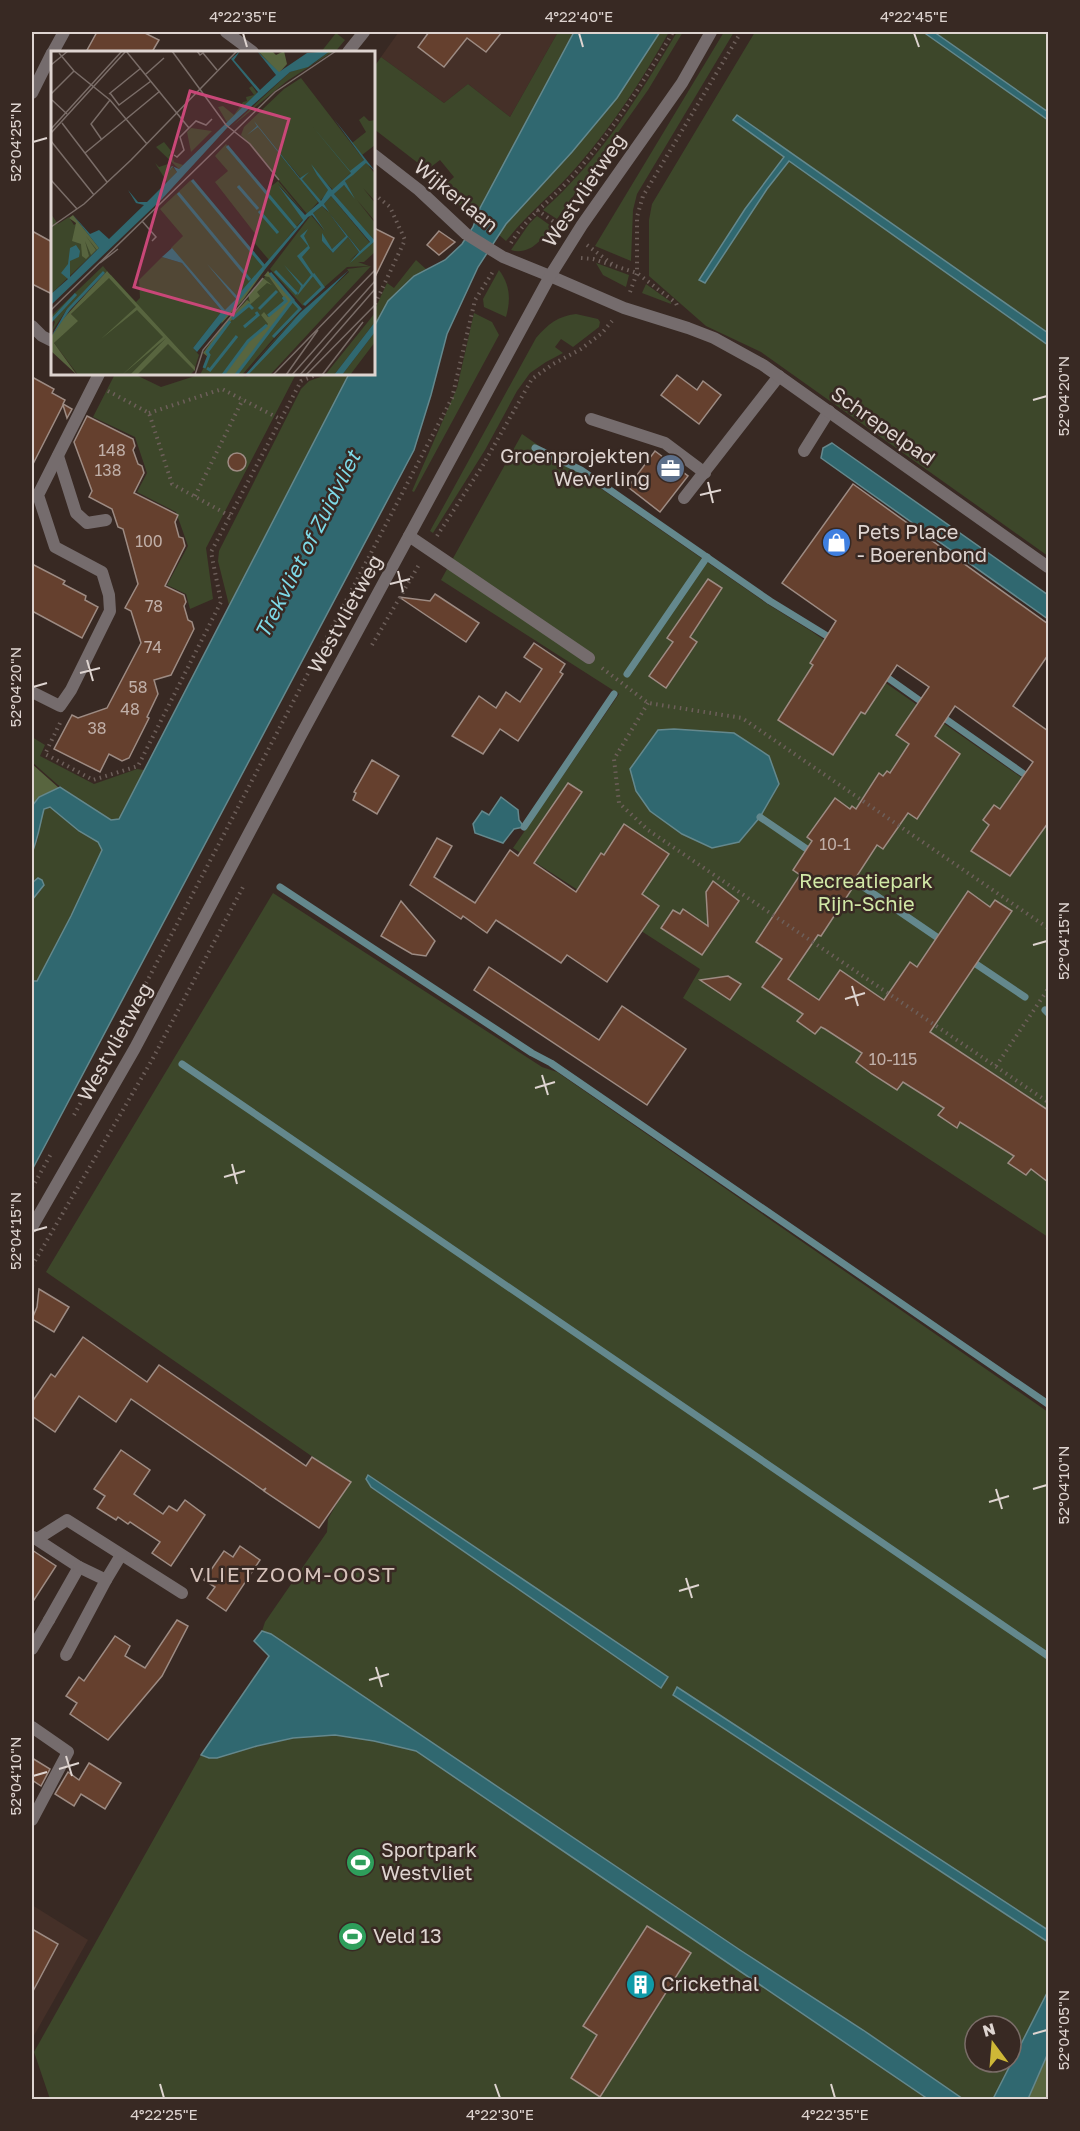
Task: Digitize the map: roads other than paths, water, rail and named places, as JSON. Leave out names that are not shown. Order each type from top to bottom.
[{"type":"street","points":[[54,51],[64,32]]},
{"type":"street","points":[[226,32],[252,51]]},
{"type":"street","points":[[349,51],[364,32]]},
{"type":"street","name":"Westvlietweg","points":[[32,1227],[135,1048],[294,747],[550,276],[582,225],[682,83],[711,32]]},
{"type":"street","points":[[32,89],[51,56]]},
{"type":"street","name":"Wijkerlaan","points":[[375,156],[419,190],[466,234],[491,250],[550,276]]},
{"type":"street","name":"Schrepelpad","points":[[550,276],[624,308],[714,338],[763,365],[1048,567]]},
{"type":"street","points":[[32,326],[42,336],[51,340]]},
{"type":"street","points":[[684,498],[779,376]]},
{"type":"street","points":[[32,692],[60,706],[71,690],[110,611],[109,595],[102,572],[55,547],[38,495],[97,379]]},
{"type":"street","points":[[804,451],[829,411]]},
{"type":"street","points":[[591,419],[665,443],[705,473]]},
{"type":"street","points":[[58,456],[75,513],[87,522],[96,523],[106,520]]},
{"type":"street","points":[[409,536],[589,658]]},
{"type":"street","points":[[106,1580],[79,1567],[34,1538],[67,1520],[182,1593]]},
{"type":"street","points":[[66,1655],[121,1555]]},
{"type":"street","points":[[32,1648],[79,1567]]},
{"type":"street","points":[[32,1727],[69,1752],[32,1820]]},
{"type":"water","name":"Trekvliet of Zuidvliet","points":[[574,32],[660,32],[617,98],[572,152],[506,224],[478,267],[447,334],[414,450],[32,1170],[32,981],[37,981],[102,850],[98,842],[79,831],[50,807],[44,809],[32,853],[32,806],[39,797],[60,787],[111,820],[119,819],[348,375],[375,375],[375,325],[388,301],[414,276],[445,260],[462,244],[473,227],[480,208]]},
{"type":"water","points":[[934,32],[1048,112],[1048,120],[926,34]]},
{"type":"water","points":[[737,115],[1048,333],[1048,345],[789,161],[767,189],[705,283],[699,280],[745,209],[784,157],[733,120]]},
{"type":"water","points":[[832,443],[1048,595],[1048,619],[821,458],[823,448]]},
{"type":"water","points":[[658,730],[734,733],[769,756],[779,784],[760,817],[739,842],[712,848],[682,834],[650,811],[636,791],[630,769]]},
{"type":"water","points":[[501,797],[518,810],[519,820],[524,827],[514,829],[503,843],[475,833],[473,824],[482,811],[489,815]]},
{"type":"water","points":[[38,878],[44,885],[32,900],[32,883]]},
{"type":"water","points":[[368,1475],[668,1677],[661,1688],[371,1487],[366,1479]]},
{"type":"water","points":[[262,1631],[271,1634],[963,2099],[928,2099],[416,1751],[335,1735],[293,1738],[217,1758],[201,1755],[269,1656],[254,1641]]},
{"type":"water","points":[[677,1687],[1048,1930],[1048,1942],[673,1695]]},
{"type":"water","points":[[1048,1991],[1048,2053],[1028,2099],[993,2099],[1006,2074],[1023,2074],[1023,2040]]},
{"type":"waterway","points":[[535,448],[581,470],[770,601],[832,639]]},
{"type":"waterway","points":[[627,674],[707,557]]},
{"type":"waterway","points":[[881,673],[926,705]]},
{"type":"waterway","points":[[524,827],[614,694]]},
{"type":"waterway","points":[[940,715],[1031,779]]},
{"type":"waterway","points":[[760,817],[814,854]]},
{"type":"waterway","points":[[846,875],[944,942]]},
{"type":"waterway","points":[[280,887],[532,1053],[551,1063],[1048,1404]]},
{"type":"waterway","points":[[970,960],[1025,997]]},
{"type":"waterway","points":[[1045,1010],[1048,1013]]},
{"type":"waterway","points":[[182,1064],[1048,1656]]},
{"type":"place","name":"Groenprojekten Weverling","points":[[671,468]]},
{"type":"place","name":"Pets Place - Boerenbond","points":[[836,543]]},
{"type":"place","name":"Sportpark Westvliet","points":[[360,1862]]},
{"type":"place","name":"Veld 13","points":[[352,1936]]},
{"type":"place","name":"Crickethal","points":[[640,1984]]},
{"type":"district","name":"VLIETZOOM-OOST","points":[[293,1575]]},
{"type":"park label","name":"Recreatiepark Rijn-Schie","points":[[866,892]]}]
